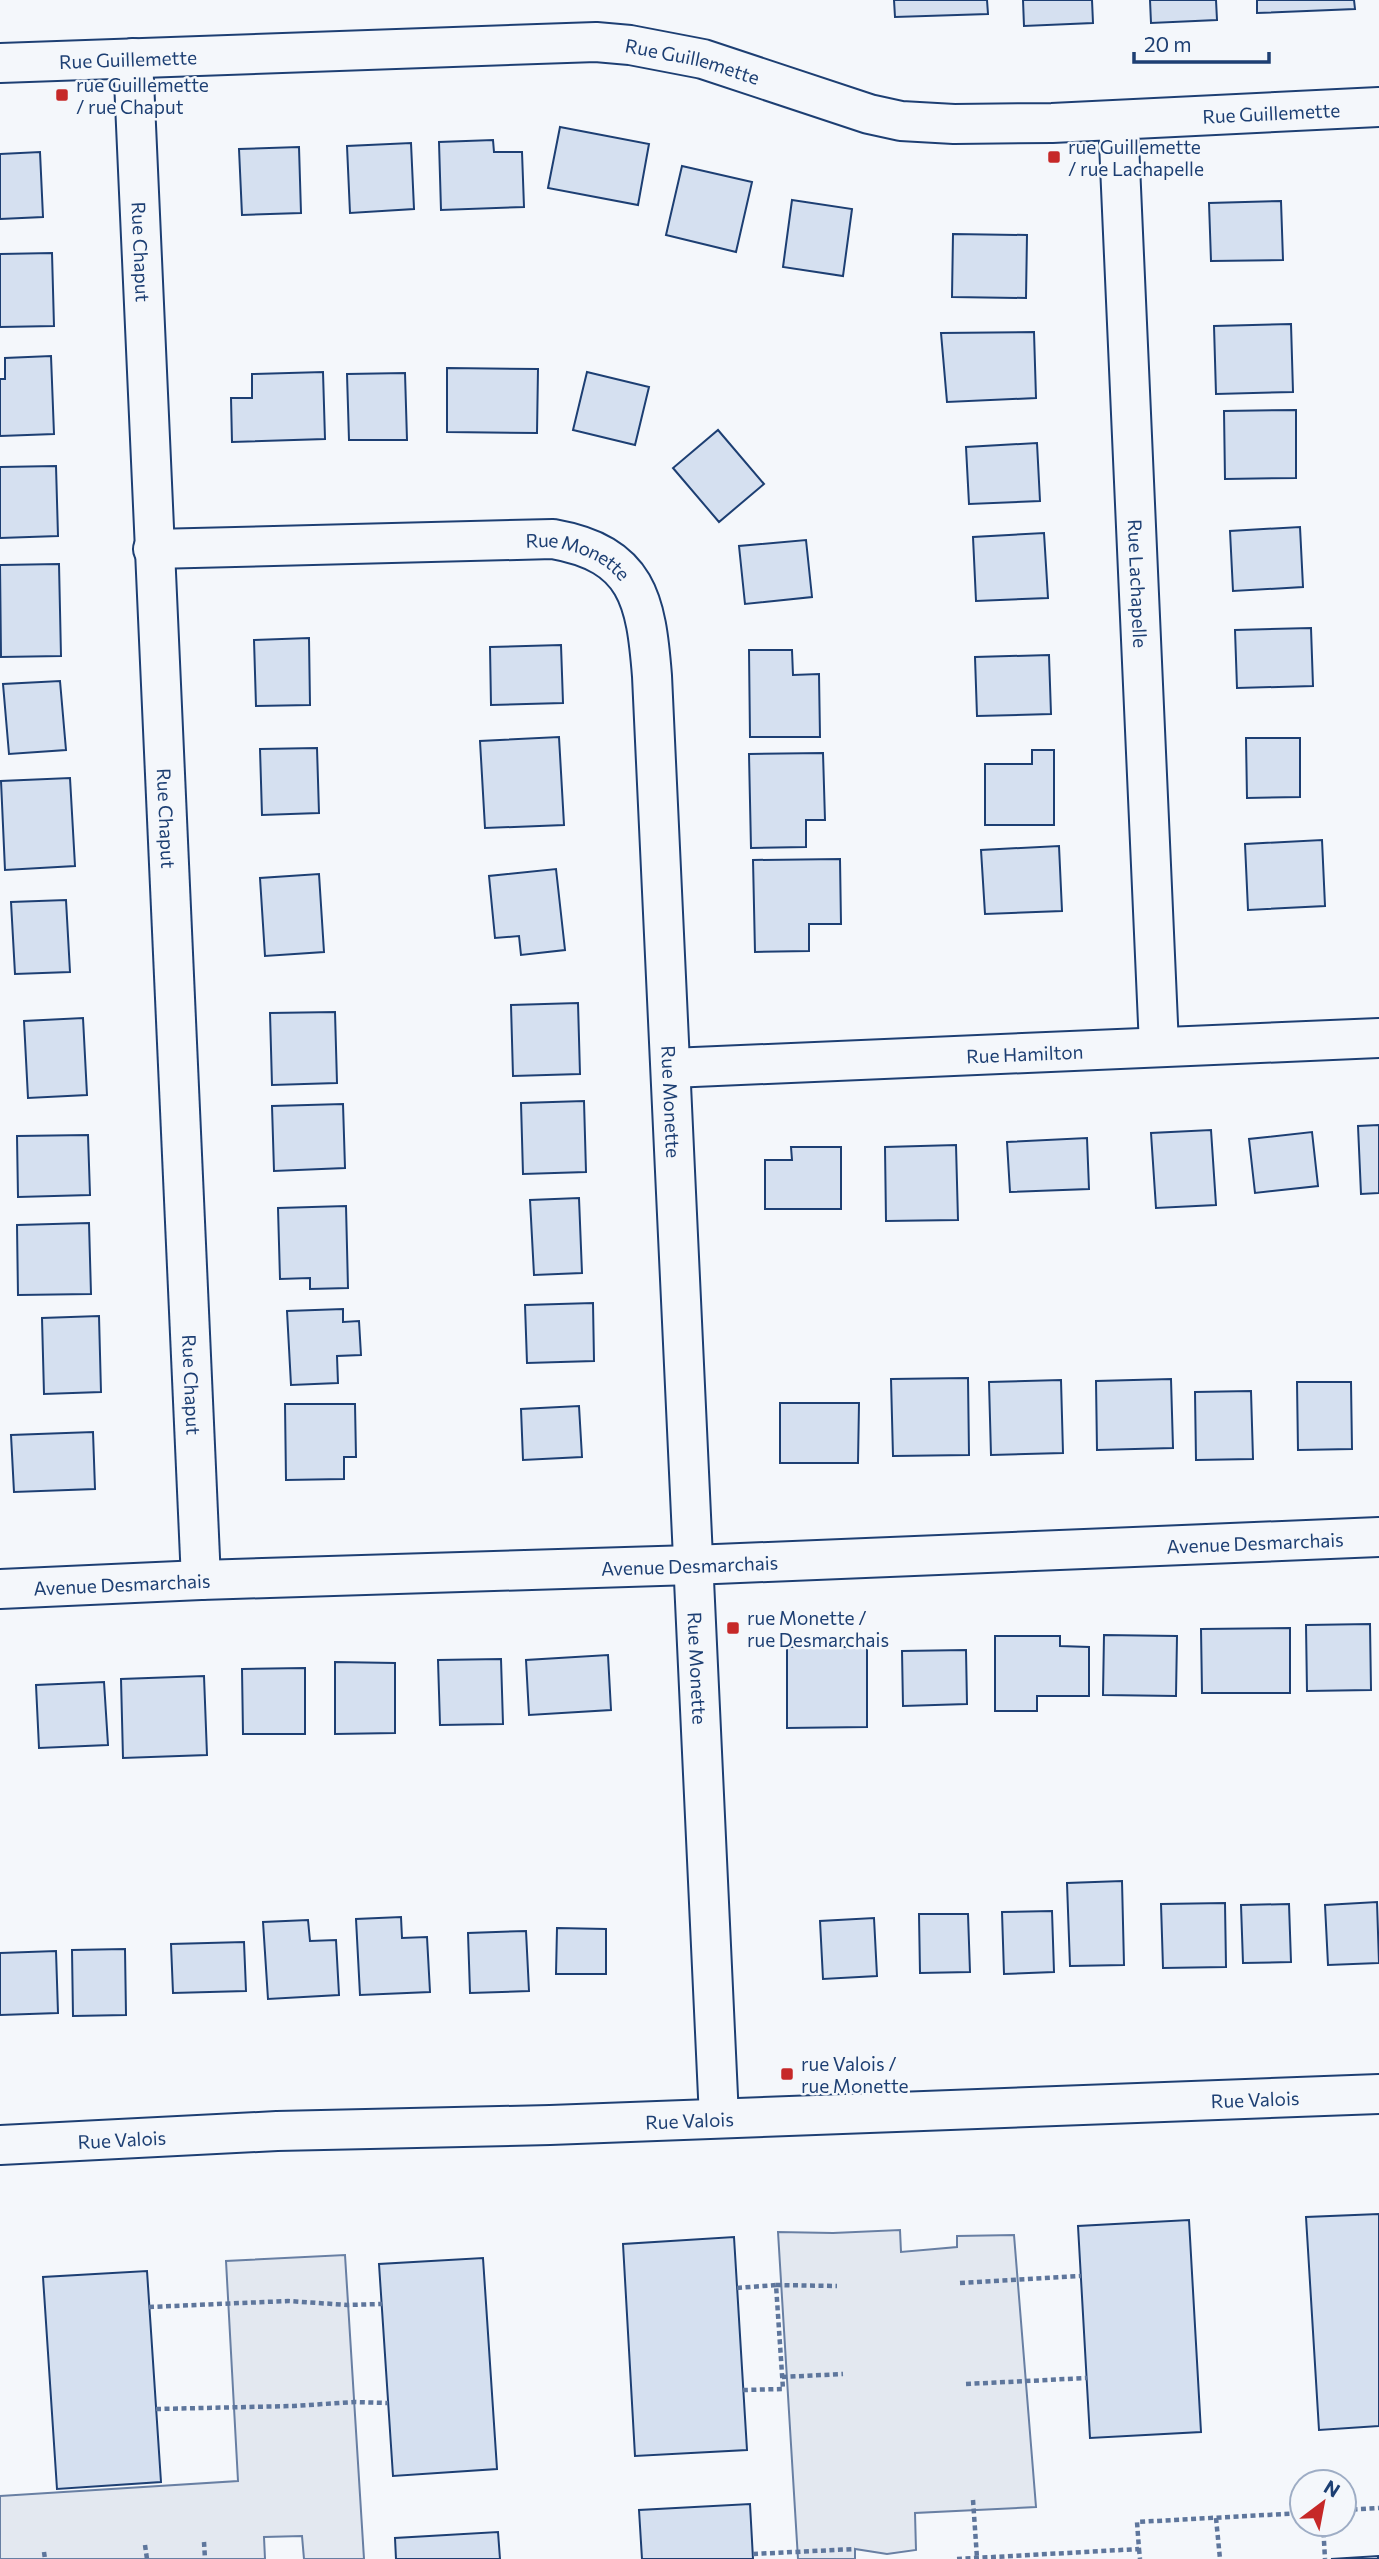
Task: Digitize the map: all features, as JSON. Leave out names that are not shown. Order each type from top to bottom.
[{"type":"street","name":"Rue Guillemette","points":[[0,63],[545,43],[619,44],[667,51],[703,60],[869,114],[901,121],[978,125],[1379,107]]},
{"type":"street","name":"Rue Chaput","points":[[133,58],[201,1580]]},
{"type":"street","name":"Rue Lachapelle","points":[[1118,120],[1159,1046]]},
{"type":"street","name":"Rue Monette","points":[[153,548],[553,539],[585,547],[614,563],[637,592],[645,609],[649,631],[671,1068],[719,2118]]},
{"type":"street","name":"Rue Hamilton","points":[[671,1068],[1379,1038]]},
{"type":"street","name":"Avenue Desmarchais","points":[[0,1589],[1379,1537]]},
{"type":"street","name":"Rue Valois","points":[[0,2145],[277,2131],[1379,2094]]},
{"type":"path","points":[[960,2283],[1080,2276]]},
{"type":"path","points":[[743,2390],[783,2389],[776,2285]]},
{"type":"path","points":[[737,2288],[776,2285],[837,2286]]},
{"type":"path","points":[[149,2306],[288,2301],[382,2304]]},
{"type":"path","points":[[782,2377],[843,2374]]},
{"type":"path","points":[[966,2384],[1087,2378]]},
{"type":"path","points":[[156,2409],[388,2403]]},
{"type":"path","points":[[972,2500],[978,2558]]},
{"type":"path","points":[[1358,2509],[1379,2508]]},
{"type":"path","points":[[1140,2559],[1137,2522],[1288,2514]]},
{"type":"path","points":[[1216,2518],[1220,2559]]},
{"type":"path","points":[[1324,2538],[1325,2559]]},
{"type":"path","points":[[204,2542],[205,2559]]},
{"type":"path","points":[[145,2545],[147,2559]]},
{"type":"path","points":[[753,2554],[855,2549]]},
{"type":"path","points":[[957,2559],[1054,2556],[1139,2549]]},
{"type":"path","points":[[44,2552],[45,2559]]},
{"type":"shaded area","points":[[900,2230],[901,2252],[957,2247],[957,2236],[1014,2235],[1036,2507],[915,2513],[916,2550],[887,2554],[855,2549],[855,2559],[798,2559],[778,2232]]},
{"type":"shaded area","points":[[345,2255],[364,2559],[304,2559],[302,2536],[264,2537],[265,2559],[0,2559],[0,2496],[238,2481],[226,2261]]},
{"type":"building","points":[[894,0],[987,0],[988,14],[895,17]]},
{"type":"building","points":[[1023,0],[1092,0],[1093,23],[1024,26]]},
{"type":"building","points":[[1150,0],[1216,0],[1217,20],[1151,23]]},
{"type":"building","points":[[1257,0],[1354,0],[1355,9],[1257,13]]},
{"type":"building","points":[[560,127],[649,144],[638,205],[548,188]]},
{"type":"building","points":[[493,140],[494,152],[522,152],[524,207],[441,210],[439,142]]},
{"type":"building","points":[[411,143],[414,209],[350,213],[347,146]]},
{"type":"building","points":[[299,147],[301,213],[242,215],[239,149]]},
{"type":"building","points":[[40,152],[43,217],[0,219],[0,154]]},
{"type":"building","points":[[682,166],[752,182],[736,252],[666,235]]},
{"type":"building","points":[[792,200],[852,209],[843,276],[783,267]]},
{"type":"building","points":[[1281,201],[1283,260],[1211,261],[1209,203]]},
{"type":"building","points":[[953,234],[1027,235],[1026,298],[952,297]]},
{"type":"building","points":[[52,253],[54,326],[0,327],[0,254]]},
{"type":"building","points":[[1291,324],[1293,392],[1216,394],[1214,326]]},
{"type":"building","points":[[1034,332],[1036,398],[947,402],[941,333]]},
{"type":"building","points":[[51,356],[54,434],[0,436],[0,379],[5,379],[5,358]]},
{"type":"building","points":[[447,368],[538,369],[537,433],[447,432]]},
{"type":"building","points":[[323,372],[325,439],[232,442],[231,398],[252,398],[252,374]]},
{"type":"building","points":[[587,372],[649,387],[635,445],[573,430]]},
{"type":"building","points":[[405,373],[407,440],[349,440],[347,374]]},
{"type":"building","points":[[1296,410],[1296,478],[1225,479],[1224,411]]},
{"type":"building","points":[[718,430],[764,484],[719,522],[673,468]]},
{"type":"building","points":[[1037,443],[1040,501],[969,504],[966,447]]},
{"type":"building","points":[[56,466],[58,536],[0,538],[0,467]]},
{"type":"building","points":[[1300,527],[1303,587],[1233,591],[1230,531]]},
{"type":"building","points":[[1044,533],[1048,598],[976,601],[973,537]]},
{"type":"building","points":[[806,540],[812,597],[745,604],[739,546]]},
{"type":"building","points":[[59,564],[61,656],[1,657],[0,565]]},
{"type":"building","points":[[1311,628],[1313,686],[1237,688],[1235,630]]},
{"type":"building","points":[[309,638],[310,705],[256,706],[254,640]]},
{"type":"building","points":[[561,645],[563,703],[491,705],[490,647]]},
{"type":"building","points":[[749,650],[792,650],[793,675],[819,674],[820,737],[750,737]]},
{"type":"building","points":[[1049,655],[1051,714],[977,716],[975,657]]},
{"type":"building","points":[[60,681],[66,750],[9,754],[3,684]]},
{"type":"building","points":[[559,737],[564,825],[485,828],[480,741]]},
{"type":"building","points":[[1246,738],[1300,738],[1300,797],[1247,798]]},
{"type":"building","points":[[317,748],[319,813],[262,815],[260,749]]},
{"type":"building","points":[[1032,750],[1054,750],[1054,825],[985,825],[985,764],[1032,764]]},
{"type":"building","points":[[823,753],[825,820],[806,820],[806,847],[751,848],[749,754]]},
{"type":"building","points":[[70,778],[75,866],[5,870],[1,781]]},
{"type":"building","points":[[1322,840],[1325,906],[1248,910],[1245,844]]},
{"type":"building","points":[[1059,846],[1062,911],[985,914],[981,850]]},
{"type":"building","points":[[840,859],[841,924],[809,924],[809,951],[755,952],[753,860]]},
{"type":"building","points":[[556,869],[565,950],[521,955],[519,936],[495,938],[489,876]]},
{"type":"building","points":[[319,874],[324,952],[265,956],[260,878]]},
{"type":"building","points":[[66,900],[70,972],[15,974],[11,902]]},
{"type":"building","points":[[578,1003],[580,1074],[513,1076],[511,1005]]},
{"type":"building","points":[[335,1012],[337,1083],[272,1085],[270,1013]]},
{"type":"building","points":[[83,1018],[87,1095],[28,1098],[24,1021]]},
{"type":"building","points":[[584,1101],[586,1172],[523,1174],[521,1103]]},
{"type":"building","points":[[343,1104],[345,1168],[274,1171],[272,1106]]},
{"type":"building","points":[[1379,1125],[1379,1193],[1361,1194],[1358,1126]]},
{"type":"building","points":[[1211,1130],[1216,1205],[1156,1208],[1151,1133]]},
{"type":"building","points":[[1312,1132],[1318,1186],[1255,1193],[1249,1139]]},
{"type":"building","points":[[88,1135],[90,1195],[18,1197],[17,1136]]},
{"type":"building","points":[[1087,1138],[1089,1189],[1010,1192],[1007,1142]]},
{"type":"building","points":[[956,1145],[958,1220],[886,1221],[885,1147]]},
{"type":"building","points":[[791,1147],[841,1147],[841,1209],[765,1209],[765,1160],[792,1160]]},
{"type":"building","points":[[579,1198],[582,1273],[534,1275],[530,1200]]},
{"type":"building","points":[[346,1206],[348,1288],[310,1289],[310,1278],[280,1279],[278,1208]]},
{"type":"building","points":[[89,1223],[91,1294],[18,1295],[17,1225]]},
{"type":"building","points":[[593,1303],[594,1361],[527,1363],[525,1305]]},
{"type":"building","points":[[343,1309],[343,1322],[359,1321],[361,1355],[337,1356],[338,1383],[291,1385],[287,1311]]},
{"type":"building","points":[[99,1316],[101,1392],[44,1394],[42,1318]]},
{"type":"building","points":[[968,1378],[969,1455],[893,1456],[891,1379]]},
{"type":"building","points":[[1171,1379],[1173,1448],[1097,1450],[1096,1381]]},
{"type":"building","points":[[1061,1380],[1063,1453],[991,1455],[989,1382]]},
{"type":"building","points":[[1297,1382],[1351,1382],[1352,1449],[1298,1450]]},
{"type":"building","points":[[1251,1391],[1253,1459],[1196,1460],[1195,1392]]},
{"type":"building","points":[[780,1403],[859,1403],[858,1463],[780,1463]]},
{"type":"building","points":[[285,1404],[355,1404],[356,1457],[344,1457],[344,1479],[286,1480]]},
{"type":"building","points":[[579,1406],[582,1457],[523,1460],[521,1409]]},
{"type":"building","points":[[93,1432],[95,1489],[14,1492],[11,1435]]},
{"type":"building","points":[[1370,1624],[1371,1690],[1307,1691],[1306,1625]]},
{"type":"building","points":[[1290,1628],[1290,1693],[1202,1693],[1201,1629]]},
{"type":"building","points":[[1104,1635],[1177,1636],[1176,1696],[1103,1695]]},
{"type":"building","points":[[995,1636],[1060,1636],[1060,1646],[1089,1647],[1089,1696],[1037,1696],[1037,1711],[995,1711]]},
{"type":"building","points":[[787,1647],[867,1647],[867,1727],[787,1728]]},
{"type":"building","points":[[966,1650],[967,1704],[903,1706],[902,1651]]},
{"type":"building","points":[[608,1655],[611,1710],[529,1715],[526,1660]]},
{"type":"building","points":[[501,1659],[503,1724],[440,1725],[438,1660]]},
{"type":"building","points":[[335,1662],[395,1663],[395,1733],[335,1734]]},
{"type":"building","points":[[305,1668],[305,1734],[243,1734],[242,1669]]},
{"type":"building","points":[[204,1676],[207,1755],[123,1758],[121,1679]]},
{"type":"building","points":[[104,1682],[108,1745],[39,1748],[36,1685]]},
{"type":"building","points":[[1122,1881],[1124,1965],[1070,1966],[1067,1883]]},
{"type":"building","points":[[1377,1902],[1379,1963],[1328,1965],[1325,1905]]},
{"type":"building","points":[[1225,1903],[1226,1967],[1163,1968],[1161,1904]]},
{"type":"building","points":[[1289,1904],[1291,1962],[1243,1963],[1241,1905]]},
{"type":"building","points":[[1052,1911],[1054,1972],[1004,1974],[1002,1912]]},
{"type":"building","points":[[919,1914],[968,1914],[970,1972],[920,1973]]},
{"type":"building","points":[[401,1917],[402,1938],[427,1937],[430,1992],[360,1995],[356,1919]]},
{"type":"building","points":[[874,1918],[877,1976],[823,1979],[820,1921]]},
{"type":"building","points":[[308,1920],[310,1941],[336,1940],[339,1995],[268,1999],[263,1922]]},
{"type":"building","points":[[557,1928],[606,1929],[606,1974],[556,1974]]},
{"type":"building","points":[[526,1931],[529,1991],[470,1993],[468,1933]]},
{"type":"building","points":[[244,1942],[246,1991],[173,1993],[171,1944]]},
{"type":"building","points":[[125,1949],[126,2015],[73,2016],[72,1950]]},
{"type":"building","points":[[56,1951],[58,2013],[0,2015],[0,1953]]},
{"type":"building","points":[[1379,2214],[1379,2426],[1319,2430],[1306,2217]]},
{"type":"building","points":[[1189,2220],[1201,2432],[1090,2438],[1078,2226]]},
{"type":"building","points":[[734,2237],[747,2450],[635,2456],[623,2244]]},
{"type":"building","points":[[483,2258],[497,2469],[393,2476],[379,2264]]},
{"type":"building","points":[[147,2271],[161,2482],[57,2489],[43,2277]]},
{"type":"building","points":[[750,2504],[753,2559],[642,2559],[639,2510]]},
{"type":"building","points":[[498,2532],[500,2559],[396,2559],[395,2538]]},
{"type":"building","points":[[1378,2556],[1378,2559],[1331,2559]]},
{"type":"place","name":"rue Guillemette / rue Chaput","points":[[62,95]]},
{"type":"place","name":"rue Guillemette / rue Lachapelle","points":[[1054,157]]},
{"type":"place","name":"rue Monette / rue Desmarchais","points":[[733,1628]]},
{"type":"place","name":"rue Valois / rue Monette","points":[[787,2074]]}]
